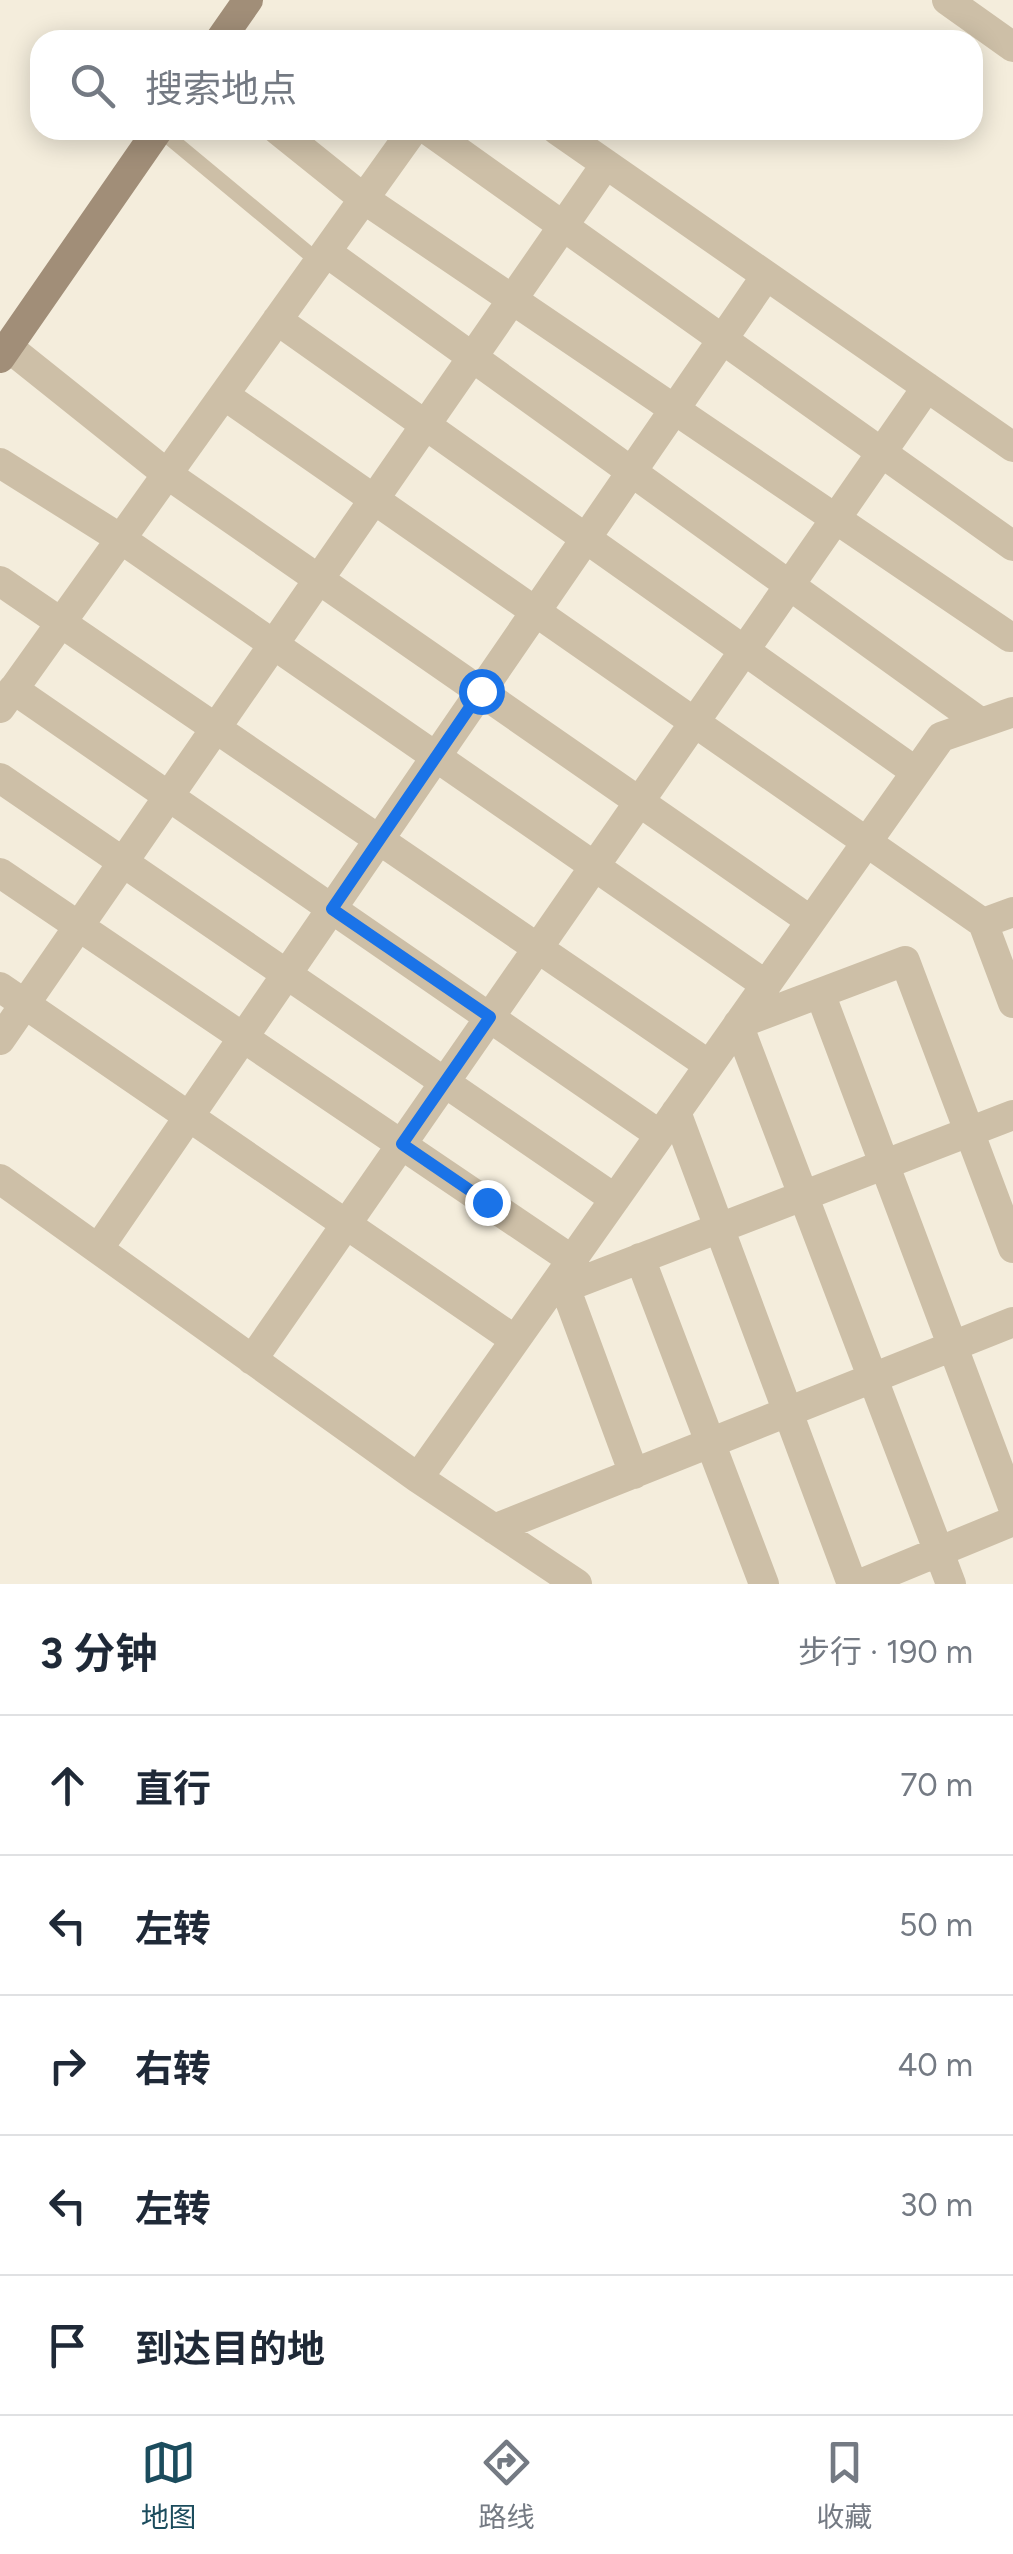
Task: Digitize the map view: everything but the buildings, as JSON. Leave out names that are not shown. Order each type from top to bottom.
[{"type":"street","points":[[227,30],[248,0]]},
{"type":"street","points":[[947,0],[1013,47]]},
{"type":"street","points":[[152,140],[4,352],[167,474],[811,920]]},
{"type":"street","points":[[290,140],[364,199],[1010,636]]},
{"type":"street","points":[[406,140],[6,699],[168,796],[490,1017],[668,1124],[719,1228],[852,1584]]},
{"type":"street","points":[[442,140],[1013,546]]},
{"type":"street","points":[[571,140],[1013,447]]},
{"type":"street","points":[[0,1040],[12,996],[79,926],[606,164]]},
{"type":"street","points":[[322,257],[472,357],[790,585],[1003,722]]},
{"type":"street","points":[[98,1249],[766,276]]},
{"type":"street","points":[[277,320],[916,772]]},
{"type":"street","points":[[252,1360],[927,387]]},
{"type":"street","points":[[224,394],[983,923],[1013,1003]]},
{"type":"street","points":[[0,463],[120,540],[766,985]]},
{"type":"street","points":[[0,581],[709,1065]]},
{"type":"street","points":[[418,1478],[562,1280],[941,736],[1003,722]]},
{"type":"street","points":[[0,778],[615,1199]]},
{"type":"street","points":[[0,872],[402,1144],[562,1280],[634,1474]]},
{"type":"street","points":[[983,923],[1013,912]]},
{"type":"street","points":[[738,1024],[905,961],[1013,1248]]},
{"type":"street","points":[[820,993],[1013,1507]]},
{"type":"street","points":[[12,996],[515,1340]]},
{"type":"street","points":[[738,1024],[951,1584]]},
{"type":"street","points":[[562,1280],[640,1258],[1013,1115]]},
{"type":"street","points":[[0,1179],[418,1478],[577,1584]]},
{"type":"street","points":[[640,1258],[764,1584]]},
{"type":"street","points":[[494,1529],[1013,1322]]},
{"type":"street","points":[[860,1584],[1013,1521]]},
{"type":"lane","points":[[172,140],[322,257]]},
{"type":"route","points":[[481,691],[332,909],[490,1017],[402,1144],[487,1202]]}]
